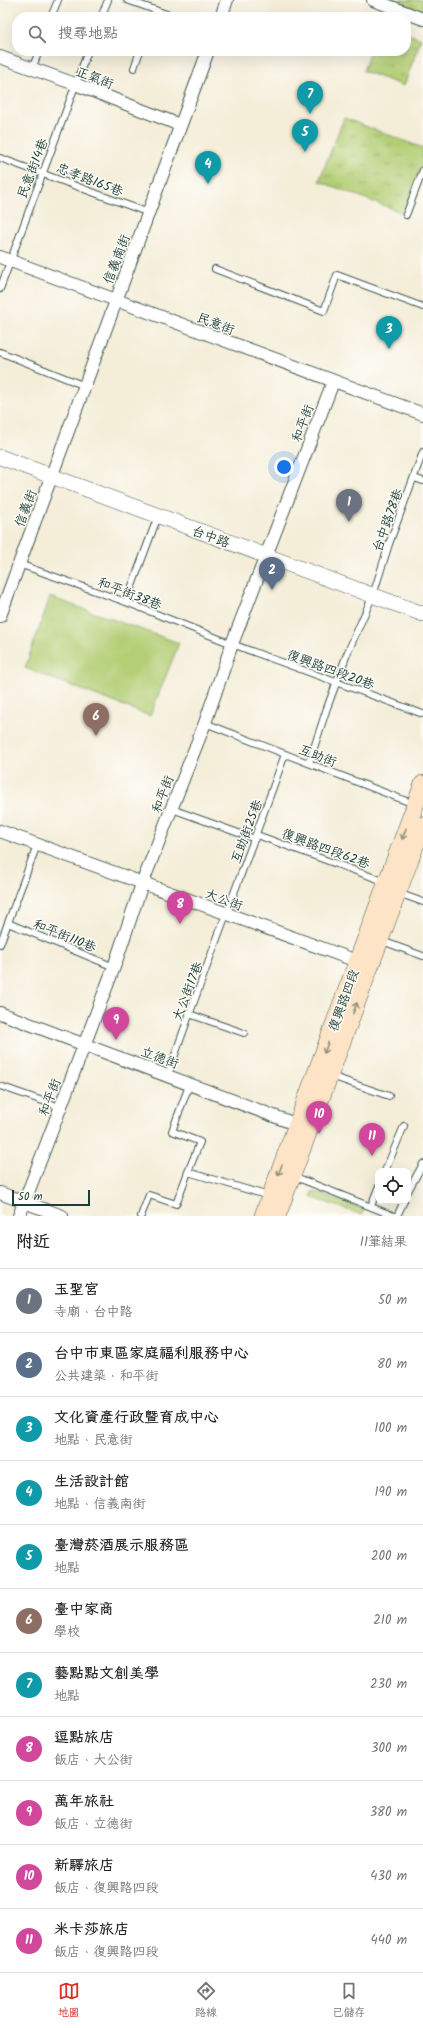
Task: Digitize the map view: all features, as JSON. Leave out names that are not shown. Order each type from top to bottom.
[{"type":"main road","name":"復興路四段","points":[[277,1216],[292,1175],[304,1127],[393,887],[419,806],[423,784]]},
{"type":"main road","name":"復興路四段","points":[[263,1216],[304,1127],[330,1076],[365,964],[380,940],[393,887],[423,825]]},
{"type":"street","points":[[223,12],[227,0]]},
{"type":"street","points":[[373,0],[405,12]]},
{"type":"street","points":[[411,14],[423,19]]},
{"type":"street","name":"信義南街","points":[[52,477],[206,56]]},
{"type":"street","name":"正氣街","points":[[0,58],[75,84],[180,124]]},
{"type":"street","name":"民意街","points":[[5,259],[116,299],[333,382],[423,414]]},
{"type":"street","name":"和平街","points":[[20,1216],[114,967],[142,884],[205,723],[232,644],[265,556],[333,382]]},
{"type":"street","name":"台中路","points":[[0,457],[423,614]]},
{"type":"street","name":"信義街","points":[[0,616],[52,477]]},
{"type":"street","name":"大公街","points":[[0,831],[226,915],[365,964]]},
{"type":"street","name":"立德街","points":[[0,1013],[304,1127]]},
{"type":"street","points":[[0,1193],[62,1216]]},
{"type":"lane","points":[[53,12],[58,0]]},
{"type":"lane","points":[[103,12],[108,0]]},
{"type":"lane","points":[[128,0],[161,12]]},
{"type":"lane","points":[[32,69],[36,56]]},
{"type":"lane","name":"民意街14巷","points":[[0,289],[5,259],[41,173],[86,56]]},
{"type":"lane","points":[[134,68],[138,56]]},
{"type":"lane","name":"忠孝路165巷","points":[[0,158],[149,213]]},
{"type":"lane","points":[[406,216],[423,170]]},
{"type":"lane","points":[[215,268],[324,311],[337,275],[423,307]]},
{"type":"lane","points":[[0,352],[85,386]]},
{"type":"lane","name":"台中路78巷","points":[[309,763],[347,654],[373,595],[423,452]]},
{"type":"lane","points":[[414,478],[423,481]]},
{"type":"lane","points":[[126,602],[158,516]]},
{"type":"lane","name":"和平街38巷","points":[[19,564],[126,602],[232,644]]},
{"type":"lane","name":"復興路四段20巷","points":[[232,644],[423,714]]},
{"type":"lane","name":"互助街","points":[[205,723],[419,806]]},
{"type":"lane","name":"互助街25巷","points":[[226,915],[256,837],[285,754]]},
{"type":"lane","name":"復興路四段62巷","points":[[172,809],[256,837],[393,887],[423,902]]},
{"type":"lane","points":[[0,944],[37,845]]},
{"type":"lane","name":"大公街17巷","points":[[168,1075],[226,915]]},
{"type":"lane","name":"和平街110巷","points":[[8,923],[114,967]]},
{"type":"lane","points":[[380,940],[423,956]]},
{"type":"lane","points":[[189,1014],[244,1033]]},
{"type":"lane","points":[[330,1076],[389,1096]]},
{"type":"lane","points":[[141,1216],[149,1195],[176,1204],[200,1142],[172,1131],[190,1083]]},
{"type":"lane","points":[[0,1086],[60,1107]]},
{"type":"lane","points":[[386,1168],[404,1126]]},
{"type":"lane","points":[[411,1186],[423,1164]]},
{"type":"lane","points":[[188,1172],[271,1196]]},
{"type":"lane","points":[[292,1175],[395,1216],[402,1204]]},
{"type":"lane","points":[[370,1206],[375,1195]]},
{"type":"green space","points":[[390,0],[423,0],[423,12]]},
{"type":"green space","points":[[411,35],[421,39],[404,86],[363,71],[368,56],[411,56]]},
{"type":"green space","points":[[344,118],[423,148],[423,162],[403,213],[319,181]]},
{"type":"green space","points":[[50,597],[179,643],[150,716],[25,668]]},
{"type":"green space","points":[[313,1191],[364,1209],[362,1215],[311,1197]]},
{"type":"place","name":"藝點點文創美學","points":[[310,114]]},
{"type":"place","name":"臺灣菸酒展示服務區","points":[[305,152]]},
{"type":"place","name":"生活設計館","points":[[208,184]]},
{"type":"place","name":"文化資產行政暨育成中心","points":[[389,349]]},
{"type":"place","name":"玉聖宮","points":[[349,522]]},
{"type":"place","name":"台中市東區家庭福利服務中心","points":[[272,590]]},
{"type":"place","name":"臺中家商","points":[[96,736]]},
{"type":"place","name":"逗點旅店","points":[[180,924]]},
{"type":"place","name":"萬年旅社","points":[[116,1040]]},
{"type":"place","name":"新驛旅店","points":[[319,1134]]},
{"type":"place","name":"米卡莎旅店","points":[[372,1156]]}]
